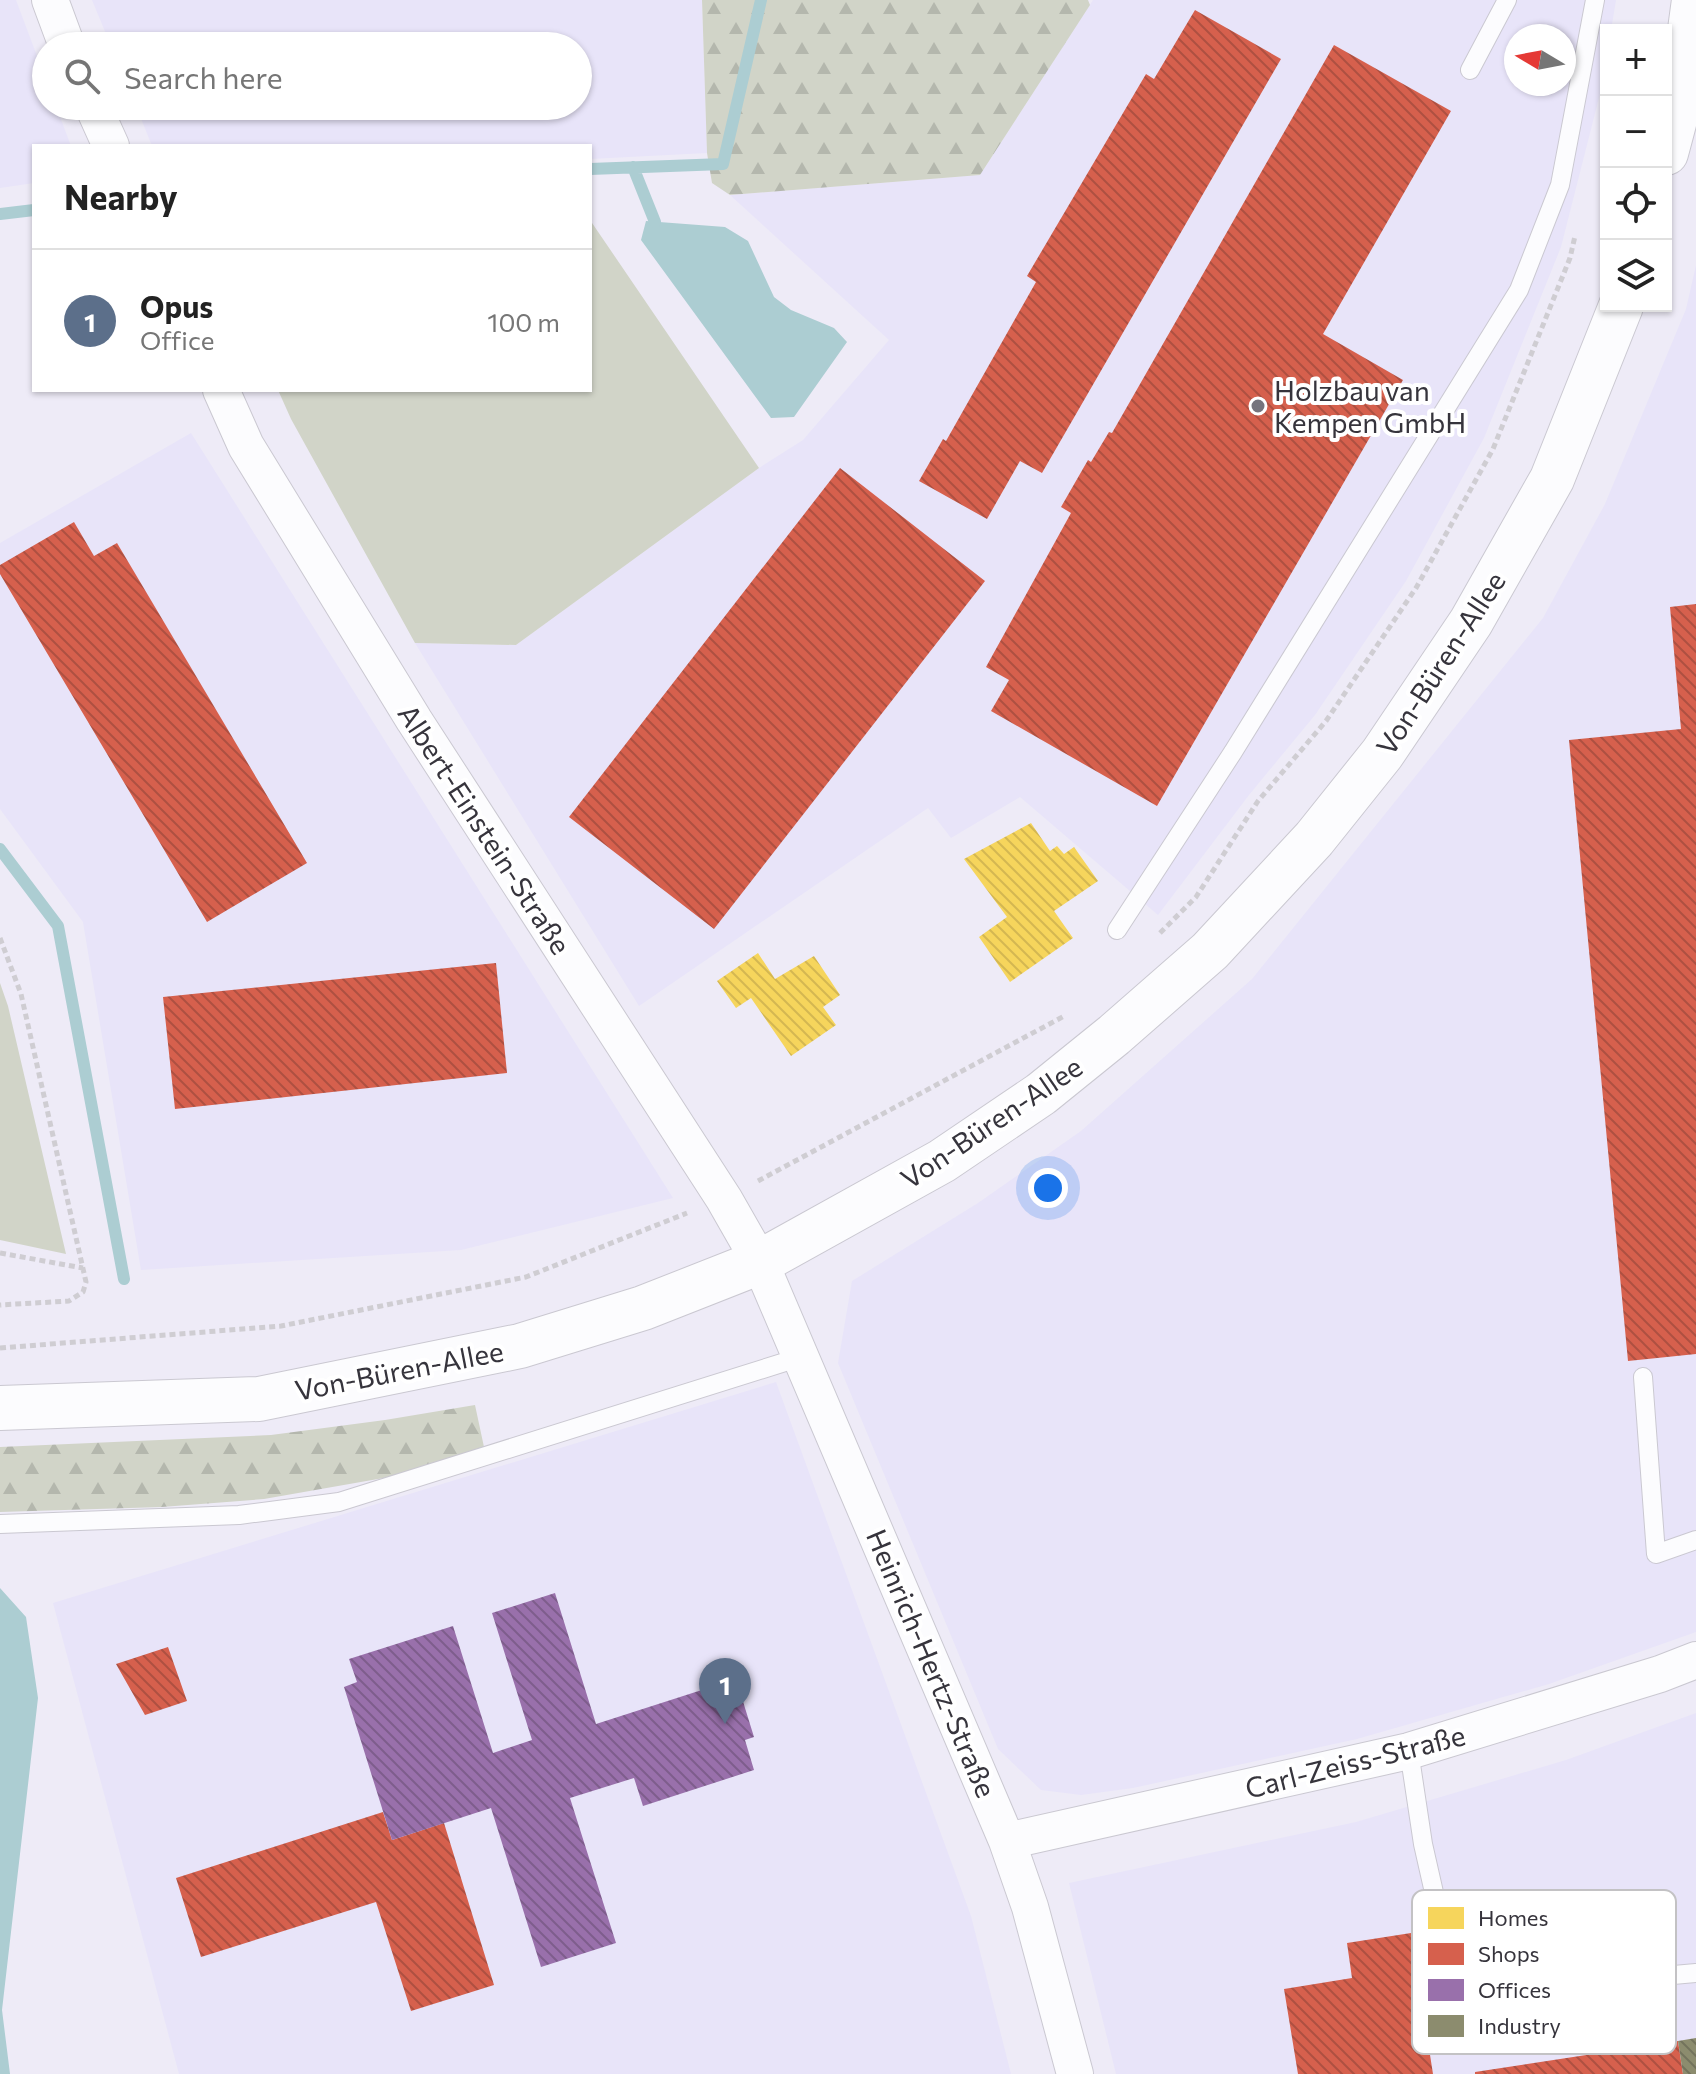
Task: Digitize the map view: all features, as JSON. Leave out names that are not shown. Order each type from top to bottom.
[{"type":"street","points":[[50,0],[62,32]]},
{"type":"street","points":[[1672,131],[1681,97],[1694,0]]},
{"type":"street","points":[[99,120],[110,144]]},
{"type":"street","name":"Von-Büren-Allee","points":[[0,1408],[259,1399],[520,1346],[643,1308],[760,1262],[942,1161],[1041,1094],[1210,951],[1314,839],[1382,754],[1471,622],[1552,479],[1619,312]]},
{"type":"street","name":"Albert-Einstein-Straße","points":[[222,392],[246,446],[414,720],[724,1199],[760,1262]]},
{"type":"street","name":"Heinrich-Hertz-Straße","points":[[760,1262],[1007,1841],[1030,1907],[1075,2074]]},
{"type":"street","name":"Carl-Zeiss-Straße","points":[[1007,1841],[1409,1751],[1660,1674],[1696,1660]]},
{"type":"lane","points":[[1470,70],[1507,0]]},
{"type":"lane","points":[[1117,930],[1241,739],[1519,290],[1560,185],[1595,0]]},
{"type":"lane","points":[[0,1524],[239,1515],[339,1502],[801,1357]]},
{"type":"lane","points":[[1643,1377],[1656,1554],[1696,1540]]},
{"type":"lane","points":[[1409,1751],[1433,1890]]},
{"type":"lane","points":[[1676,1975],[1696,1973]]},
{"type":"path","points":[[0,938],[21,994],[86,1282],[83,1292],[69,1301],[0,1305]]},
{"type":"path","points":[[0,1348],[281,1326],[510,1281],[724,1199]]},
{"type":"path","points":[[0,1253],[83,1268]]},
{"type":"shaded area","points":[[0,0],[16,0],[32,43],[32,120],[61,120],[70,144],[32,144],[32,183],[0,188]]},
{"type":"shaded area","points":[[92,0],[702,0],[707,153],[592,159],[592,144],[151,144],[142,120],[592,120],[592,32],[105,32]]},
{"type":"shaded area","points":[[1093,0],[1616,0],[1612,24],[1600,24],[1600,94],[1561,247],[1484,438],[1406,581],[1315,715],[1249,795],[1158,915],[1020,797],[951,838],[928,808],[639,1006],[415,643],[516,645],[759,468],[803,440],[889,340],[730,195],[980,175]]},
{"type":"shaded area","points":[[646,221],[725,227],[748,241],[774,297],[791,310],[834,328],[847,342],[794,417],[771,418],[641,240]]},
{"type":"shaded area","points":[[1696,265],[1696,1632],[1549,1684],[1357,1739],[1133,1788],[1081,1795],[1041,1790],[998,1749],[838,1363],[852,1281],[978,1203],[1081,1131],[1252,979],[1543,618],[1605,504],[1686,309]]},
{"type":"shaded area","points":[[191,433],[673,1198],[461,1250],[141,1270],[83,922],[0,809],[0,543]]},
{"type":"shaded area","points":[[776,1382],[971,1916],[1011,2074],[179,2074],[53,1603]]},
{"type":"shaded area","points":[[0,1588],[26,1617],[38,1698],[2,2010],[10,2074],[0,2074]]},
{"type":"shaded area","points":[[1696,1713],[1696,2074],[1116,2074],[1069,1883],[1356,1822],[1566,1760]]},
{"type":"green space","points":[[702,0],[1088,0],[1090,5],[980,175],[730,195],[712,183],[707,153]]},
{"type":"green space","points":[[592,223],[759,468],[516,645],[415,643],[279,392],[592,392]]},
{"type":"green space","points":[[0,983],[8,1006],[66,1254],[0,1240]]},
{"type":"green space","points":[[475,1405],[484,1447],[395,1476],[264,1499],[162,1507],[0,1512],[0,1447],[271,1435]]},
{"type":"building: Homes","points":[[1031,823],[1050,851],[1057,846],[1064,854],[1074,847],[1098,881],[1054,911],[1073,938],[1010,982],[979,937],[1007,917],[964,859]]},
{"type":"building: Homes","points":[[758,953],[775,979],[814,956],[840,995],[823,1007],[836,1025],[791,1056],[751,998],[736,1008],[717,981]]},
{"type":"building: Shops","points":[[1195,10],[1281,59],[1042,473],[1020,461],[987,519],[919,481],[943,439],[946,441],[1036,282],[1027,276],[1146,74],[1154,79]]},
{"type":"building: Shops","name":"Holzbau van Kempen GmbH","points":[[1334,45],[1451,111],[1323,334],[1403,380],[1157,806],[991,711],[1009,680],[986,667],[1071,513],[1061,507],[1088,460],[1091,462],[1109,432],[1112,433]]},
{"type":"building: Shops","points":[[840,468],[985,581],[714,929],[569,817]]},
{"type":"building: Shops","points":[[74,522],[94,556],[117,543],[307,863],[207,922],[0,574],[0,565]]},
{"type":"building: Shops","points":[[1696,604],[1696,1354],[1628,1361],[1569,740],[1681,729],[1670,607]]},
{"type":"building: Shops","points":[[496,963],[507,1073],[175,1109],[163,997]]},
{"type":"building: Shops","points":[[168,1647],[187,1701],[145,1715],[116,1664]]},
{"type":"building: Shops","points":[[383,1812],[392,1840],[444,1823],[494,1985],[411,2011],[376,1902],[201,1957],[176,1878]]},
{"type":"building: Shops","points":[[1411,1933],[1412,2054],[1430,2054],[1433,2074],[1298,2074],[1284,1989],[1352,1978],[1347,1943]]},
{"type":"building: Shops","points":[[1676,2041],[1683,2074],[1475,2074],[1593,2054],[1676,2054]]},
{"type":"building: Offices","points":[[555,1593],[596,1724],[736,1679],[754,1737],[745,1740],[754,1770],[643,1806],[634,1778],[570,1798],[616,1943],[541,1967],[491,1808],[392,1840],[344,1687],[357,1682],[349,1659],[453,1626],[493,1753],[532,1740],[492,1613]]},
{"type":"building: Industry","points":[[1696,2038],[1696,2074],[1683,2074],[1678,2041]]},
{"type":"waterway","points":[[592,169],[723,164],[761,0]]},
{"type":"waterway","points":[[633,167],[655,222]]},
{"type":"waterway","points":[[0,214],[32,210]]},
{"type":"waterway","points":[[0,849],[58,926],[124,1279]]},
{"type":"place","name":"Holzbau van Kempen GmbH","points":[[1258,406]]},
{"type":"place","name":"Opus","points":[[725,1724]]}]
